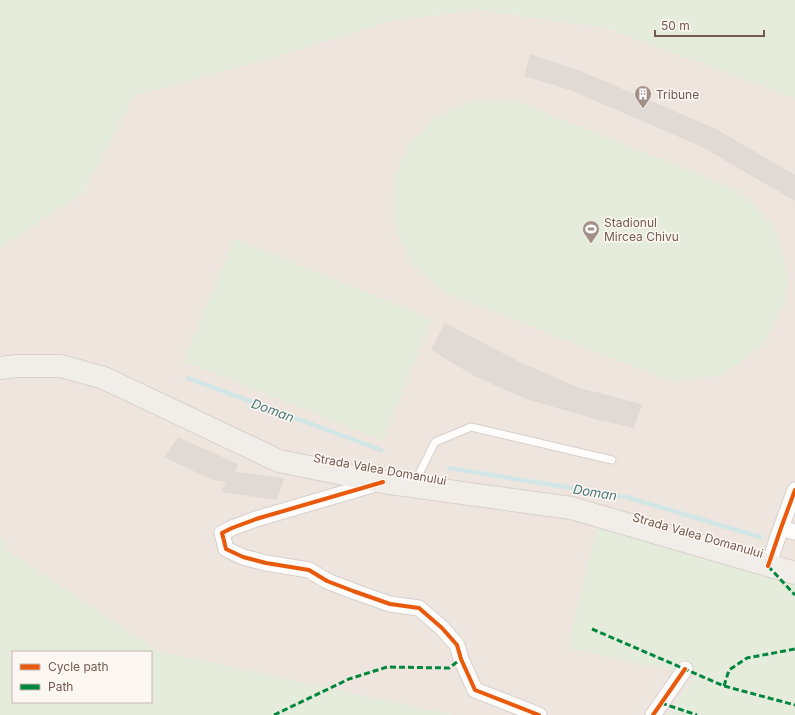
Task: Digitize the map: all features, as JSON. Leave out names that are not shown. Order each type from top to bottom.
[{"type":"main road","name":"Strada Valea Domanului","points":[[0,368],[17,366],[61,366],[104,378],[279,460],[383,482],[571,508],[795,573]]},
{"type":"street","points":[[383,482],[256,519],[232,528],[222,533],[226,549],[243,557],[266,563],[309,570],[327,581],[353,592],[390,604],[419,608],[442,628],[457,645],[461,660],[474,690],[538,715]]},
{"type":"street","points":[[768,566],[788,530],[795,490]]},
{"type":"street","points":[[653,715],[685,669]]},
{"type":"lane","points":[[413,486],[435,442],[471,427],[612,460]]},
{"type":"shaded area","points":[[478,10],[605,28],[795,99],[795,579],[695,676],[667,715],[452,715],[159,651],[8,550],[0,536],[0,248],[85,191],[134,96],[286,54],[390,21]]},
{"type":"green space","points":[[0,0],[795,0],[795,99],[605,28],[478,10],[390,21],[286,54],[134,96],[85,191],[0,248]]},
{"type":"green space","name":"Stadionul Mircea Chivu","points":[[511,99],[740,191],[774,226],[788,273],[785,304],[762,347],[720,376],[673,382],[443,292],[410,263],[393,222],[394,178],[407,147],[436,117],[470,101]]},
{"type":"green space","points":[[234,238],[432,319],[383,441],[184,361]]},
{"type":"green space","points":[[598,521],[795,579],[795,715],[667,715],[695,676],[568,648]]},
{"type":"green space","points":[[0,536],[8,550],[159,651],[452,715],[0,715]]},
{"type":"building","name":"Tribune","points":[[530,54],[578,70],[716,129],[795,175],[795,201],[702,147],[570,90],[524,76]]},
{"type":"building","points":[[445,323],[520,362],[580,388],[642,404],[634,428],[595,419],[529,400],[476,377],[431,350]]},
{"type":"building","points":[[178,437],[238,464],[236,472],[284,478],[277,500],[221,492],[226,482],[212,480],[164,457]]},
{"type":"waterway","name":"Doman","points":[[188,378],[381,450]]},
{"type":"waterway","name":"Doman","points":[[449,468],[626,497],[760,537]]},
{"type":"marked path","points":[[768,566],[795,595]]},
{"type":"marked path","points":[[592,629],[724,686],[795,705]]},
{"type":"marked path","points":[[724,686],[729,670],[747,658],[795,649]]},
{"type":"marked path","points":[[274,715],[349,679],[387,667],[449,668],[461,659]]},
{"type":"marked path","points":[[661,703],[697,715]]},
{"type":"cycle path","points":[[383,482],[256,519],[232,528],[222,533],[226,549],[243,557],[266,563],[309,570],[327,581],[390,604],[419,608],[442,628],[457,645],[461,659],[475,690],[539,715]]},
{"type":"cycle path","points":[[768,566],[795,490]]},
{"type":"cycle path","points":[[653,715],[685,669]]},
{"type":"place","name":"Tribune","points":[[643,109]]},
{"type":"place","name":"Stadionul Mircea Chivu","points":[[591,244]]}]
